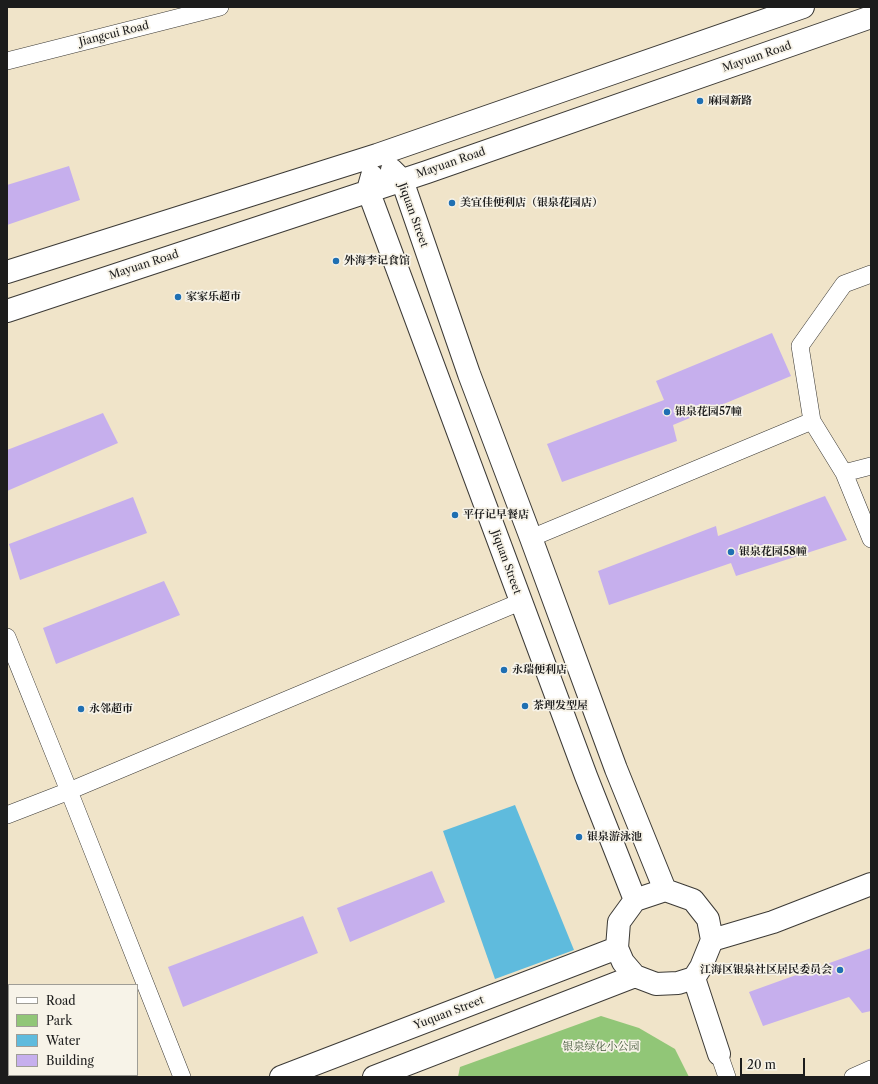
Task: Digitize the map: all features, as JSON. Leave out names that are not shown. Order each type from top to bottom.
[{"type":"street","name":"Jiangcui Road","points":[[7,62],[220,7]]},
{"type":"street","points":[[7,272],[377,155],[803,7]]},
{"type":"street","name":"Mayuan Road","points":[[7,311],[368,190],[402,180],[871,18]]},
{"type":"street","points":[[368,190],[377,155]]},
{"type":"street","name":"Jiquan Street","points":[[377,155],[402,180],[469,374],[616,769],[665,890]]},
{"type":"street","name":"Jiquan Street","points":[[368,190],[520,602],[635,900]]},
{"type":"street","points":[[871,274],[844,284],[800,346],[812,421],[844,473],[871,539]]},
{"type":"street","points":[[531,538],[812,421]]},
{"type":"street","points":[[844,473],[871,466]]},
{"type":"street","points":[[7,815],[70,791],[520,602]]},
{"type":"street","points":[[7,637],[70,791],[182,1077]]},
{"type":"street","points":[[712,940],[773,922],[871,884]]},
{"type":"street","points":[[665,890],[693,900],[708,919],[712,940],[701,967],[694,978],[678,983],[656,984],[635,976],[623,962],[617,948],[619,922],[635,900],[665,890]]},
{"type":"street","name":"Yuquan Street","points":[[281,1077],[617,948]]},
{"type":"street","points":[[374,1077],[405,1073],[635,976]]},
{"type":"street","points":[[694,978],[727,1077]]},
{"type":"street","points":[[853,1077],[871,1069]]},
{"type":"green space","name":"银泉绿化小公园","points":[[601,1016],[639,1028],[675,1049],[689,1077],[458,1077],[460,1067]]},
{"type":"water","points":[[515,805],[574,950],[495,979],[443,831]]},
{"type":"building","points":[[69,166],[80,200],[7,225],[7,185]]},
{"type":"building","name":"银泉花园57幢","points":[[772,333],[791,376],[673,425],[677,441],[562,482],[547,444],[664,400],[656,381]]},
{"type":"building","points":[[103,413],[118,443],[7,491],[7,450]]},
{"type":"building","name":"银泉花园58幢","points":[[825,496],[847,540],[736,576],[731,563],[609,605],[598,571],[716,526],[718,536]]},
{"type":"building","points":[[133,497],[147,533],[20,580],[9,544]]},
{"type":"building","points":[[164,581],[180,615],[56,664],[43,628]]},
{"type":"building","points":[[432,871],[445,902],[350,942],[337,908]]},
{"type":"building","points":[[303,916],[318,953],[183,1007],[168,967]]},
{"type":"building","name":"江海区银泉社区居民委员会","points":[[871,948],[871,1011],[862,1013],[849,997],[763,1026],[749,992]]},
{"type":"place","name":"麻园新路","points":[[700,101]]},
{"type":"place","name":"美宜佳便利店（银泉花园店）","points":[[452,203]]},
{"type":"place","name":"外海李记食馆","points":[[336,261]]},
{"type":"place","name":"家家乐超市","points":[[178,297]]},
{"type":"place","name":"银泉花园57幢","points":[[667,412]]},
{"type":"place","name":"平仔记早餐店","points":[[455,515]]},
{"type":"place","name":"银泉花园58幢","points":[[731,552]]},
{"type":"place","name":"永瑞便利店","points":[[504,670]]},
{"type":"place","name":"茶理发型屋","points":[[525,706]]},
{"type":"place","name":"永邻超市","points":[[81,709]]},
{"type":"place","name":"银泉游泳池","points":[[579,837]]},
{"type":"place","name":"江海区银泉社区居民委员会","points":[[840,970]]}]
